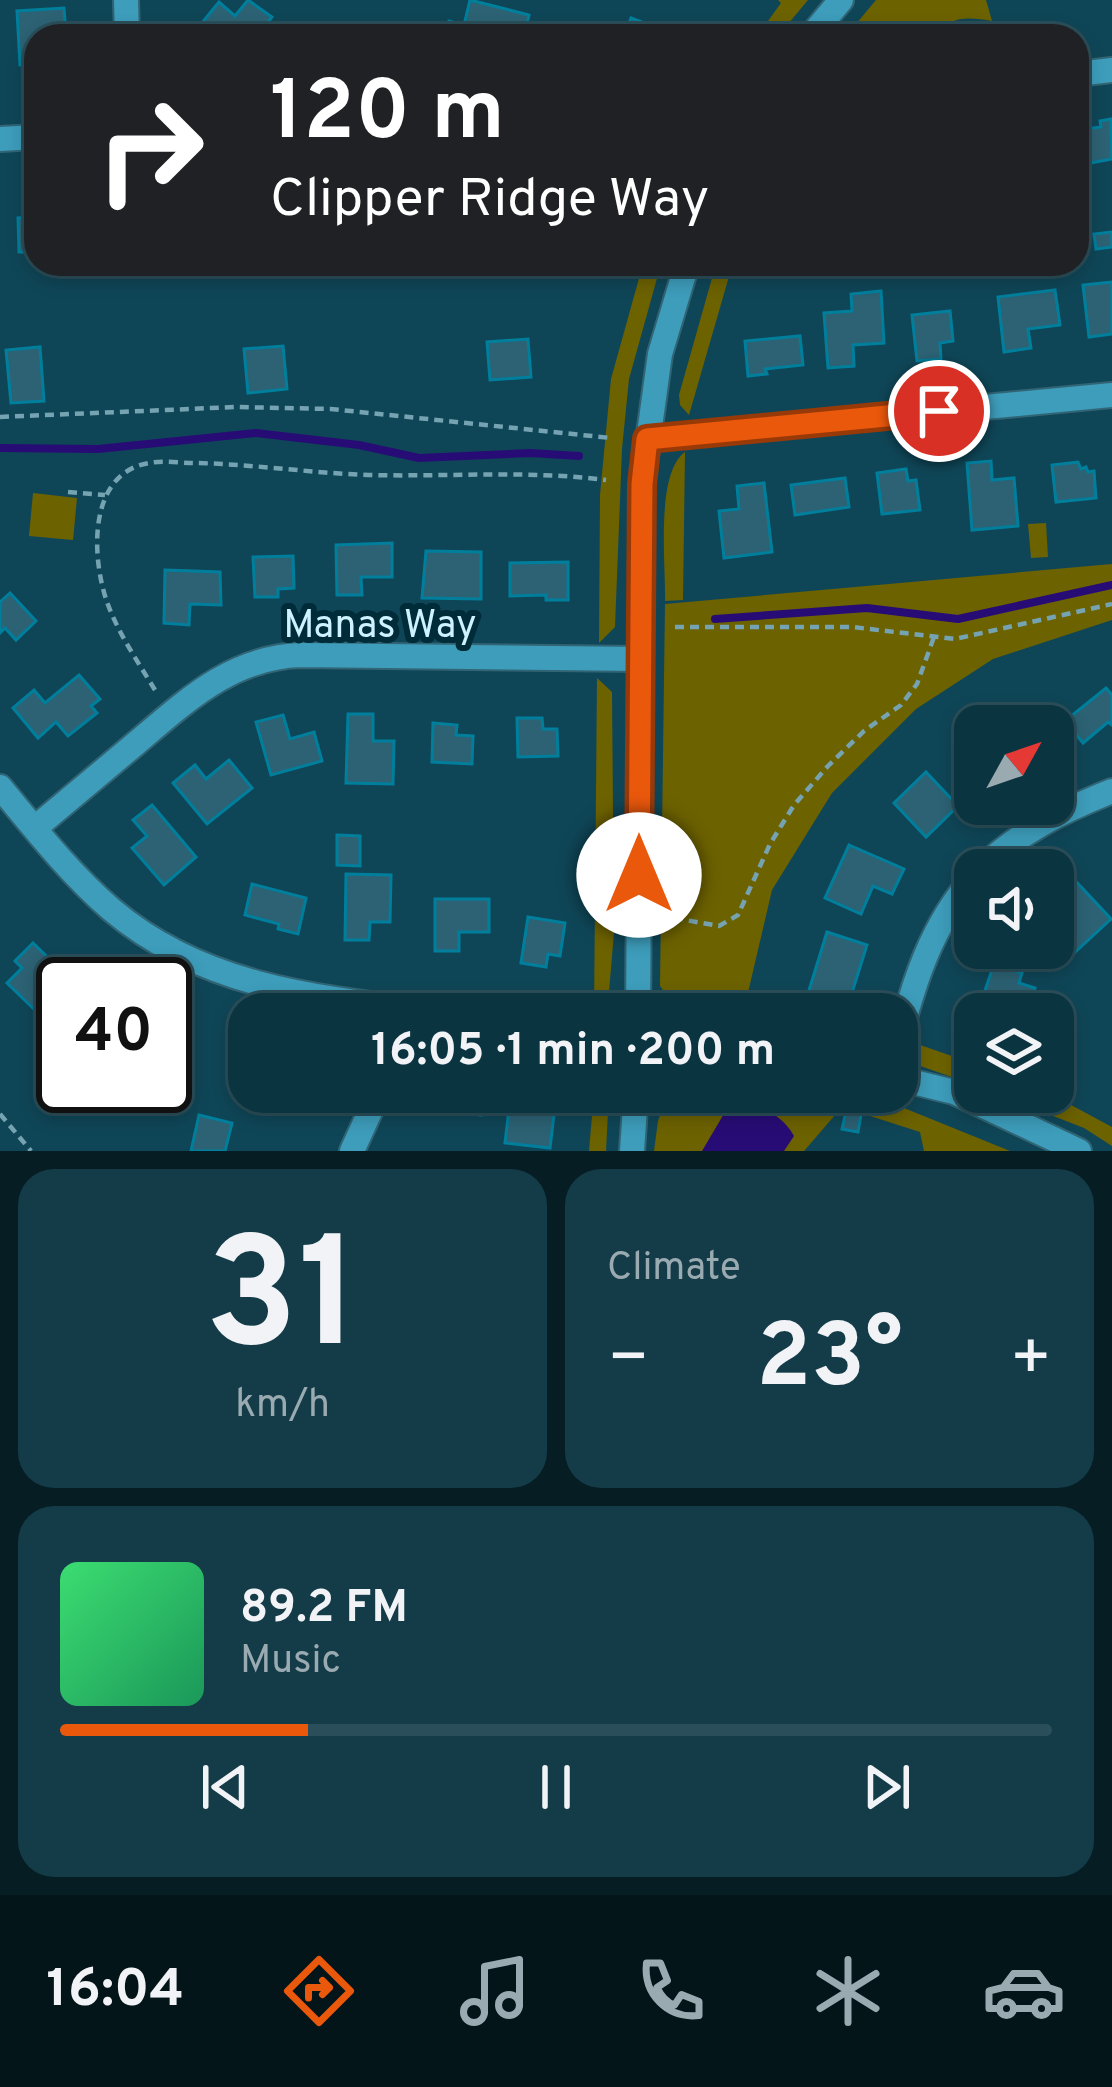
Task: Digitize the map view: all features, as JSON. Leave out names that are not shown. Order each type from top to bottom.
[{"type":"street","points":[[821,24],[841,0]]},
{"type":"street","points":[[638,993],[642,484],[660,354],[683,276]]},
{"type":"street","points":[[647,439],[1112,395]]},
{"type":"street","name":"Manas Way","points":[[35,828],[196,693],[262,659],[301,655],[640,659]]},
{"type":"street","points":[[0,787],[115,912],[185,957],[263,987],[298,993]]},
{"type":"street","points":[[1007,849],[1065,809],[1112,791]]},
{"type":"street","points":[[910,993],[936,932],[954,907]]},
{"type":"street","points":[[918,1083],[954,1092],[1079,1151]]},
{"type":"street","points":[[352,1151],[369,1113]]},
{"type":"street","points":[[632,1151],[635,1113]]},
{"type":"path","points":[[0,417],[236,407],[332,409],[611,438]]},
{"type":"path","points":[[155,690],[106,600],[98,560],[98,520],[105,495],[126,470],[150,462],[284,466],[364,475],[550,473],[606,480]]},
{"type":"path","points":[[68,492],[105,495]]},
{"type":"path","points":[[675,627],[852,627],[956,639],[1112,604]]},
{"type":"path","points":[[674,918],[719,926],[738,915],[770,844],[794,806],[864,731],[901,705],[917,684],[934,637]]},
{"type":"path","points":[[0,1114],[31,1151]]},
{"type":"shaded area","points":[[778,0],[808,0],[788,24],[766,24],[781,3]]},
{"type":"shaded area","points":[[876,0],[986,0],[992,21],[968,18],[949,24],[856,24]]},
{"type":"shaded area","points":[[640,276],[658,276],[629,379],[615,627],[599,643],[600,495],[611,379]]},
{"type":"shaded area","points":[[713,276],[729,276],[689,415],[679,395]]},
{"type":"shaded area","points":[[685,452],[683,600],[665,601],[666,499],[669,479]]},
{"type":"shaded area","points":[[33,493],[77,498],[73,540],[29,536]]},
{"type":"shaded area","points":[[1046,523],[1048,557],[1031,558],[1028,524]]},
{"type":"shaded area","points":[[1112,564],[1112,620],[993,659],[916,709],[832,793],[772,890],[748,993],[665,993],[660,986],[665,604]]},
{"type":"shaded area","points":[[597,678],[612,692],[614,933],[609,993],[594,993]]},
{"type":"shaded area","points":[[918,1044],[954,1057],[954,1078],[918,1065]]},
{"type":"shaded area","points":[[1074,1107],[1112,1127],[1112,1146],[1084,1128],[1046,1113],[1074,1113]]},
{"type":"shaded area","points":[[592,1113],[608,1113],[606,1151],[589,1151]]},
{"type":"shaded area","points":[[661,1113],[837,1113],[804,1151],[654,1151]]},
{"type":"shaded area","points":[[724,1113],[770,1113],[794,1136],[784,1151],[702,1151]]},
{"type":"shaded area","points":[[861,1113],[916,1113],[1010,1151],[924,1151],[920,1132]]},
{"type":"building","points":[[248,0],[272,17],[266,24],[201,24],[219,2],[235,16]]},
{"type":"building","points":[[470,0],[529,15],[527,24],[464,24]]},
{"type":"building","points":[[64,8],[65,24],[24,24],[24,65],[20,65],[17,11]]},
{"type":"building","points":[[1111,119],[1112,159],[1089,163],[1089,128],[1101,127],[1100,121]]},
{"type":"building","points":[[18,218],[24,218],[24,252],[19,252]]},
{"type":"building","points":[[1112,232],[1112,247],[1096,249],[1094,234]]},
{"type":"building","points":[[1112,282],[1112,334],[1089,337],[1083,285]]},
{"type":"building","points":[[1055,290],[1060,325],[1028,329],[1031,348],[1004,352],[998,297]]},
{"type":"building","points":[[881,291],[884,343],[853,345],[854,366],[828,368],[824,313],[852,311],[851,294]]},
{"type":"building","points":[[950,311],[953,341],[940,343],[941,359],[917,361],[912,315]]},
{"type":"building","points":[[800,336],[803,365],[748,376],[745,341]]},
{"type":"building","points":[[528,339],[531,377],[490,380],[487,342]]},
{"type":"building","points":[[283,346],[287,389],[248,393],[244,349]]},
{"type":"building","points":[[40,347],[44,401],[11,403],[6,350]]},
{"type":"building","points":[[991,461],[992,480],[1014,478],[1018,526],[972,530],[967,463]]},
{"type":"building","points":[[1078,462],[1081,469],[1094,471],[1096,498],[1056,502],[1052,465]]},
{"type":"building","points":[[906,469],[908,481],[916,480],[920,510],[882,514],[877,473]]},
{"type":"building","points":[[845,478],[849,507],[795,515],[791,485]]},
{"type":"building","points":[[764,483],[772,552],[724,558],[719,511],[739,509],[737,486]]},
{"type":"building","points":[[392,543],[392,577],[361,577],[362,595],[337,595],[336,545]]},
{"type":"building","points":[[426,551],[481,552],[481,599],[422,598]]},
{"type":"building","points":[[293,556],[294,588],[278,589],[278,597],[255,597],[253,557]]},
{"type":"building","points":[[568,562],[568,600],[510,596],[510,563]]},
{"type":"building","points":[[165,570],[220,572],[221,605],[190,604],[189,625],[164,623]]},
{"type":"building","points":[[10,593],[36,621],[16,640],[5,628],[0,633],[0,602]]},
{"type":"building","points":[[79,675],[100,699],[91,706],[97,713],[68,736],[56,722],[38,738],[13,708],[34,690],[45,703]]},
{"type":"building","points":[[1106,688],[1112,695],[1112,725],[1108,722],[1083,743],[1074,732],[1074,714]]},
{"type":"building","points":[[348,714],[373,714],[373,741],[394,741],[393,784],[346,783]]},
{"type":"building","points":[[283,715],[290,739],[314,732],[322,761],[271,775],[256,722]]},
{"type":"building","points":[[517,718],[542,718],[543,729],[557,729],[558,756],[518,757]]},
{"type":"building","points":[[433,723],[457,725],[456,735],[473,736],[472,764],[432,762]]},
{"type":"building","points":[[229,760],[252,788],[207,824],[173,783],[195,765],[206,779]]},
{"type":"building","points":[[926,772],[954,802],[954,810],[926,837],[894,803]]},
{"type":"building","points":[[152,805],[196,857],[164,885],[132,848],[147,836],[133,820]]},
{"type":"building","points":[[337,835],[360,836],[360,866],[337,865]]},
{"type":"building","points":[[849,845],[904,869],[892,894],[873,886],[861,914],[825,898]]},
{"type":"building","points":[[346,874],[391,875],[390,922],[370,922],[369,940],[345,940]]},
{"type":"building","points":[[1074,879],[1111,919],[1074,953]]},
{"type":"building","points":[[252,884],[306,898],[298,934],[245,915]]},
{"type":"building","points":[[435,899],[489,899],[489,932],[459,932],[459,951],[435,951]]},
{"type":"building","points":[[528,917],[565,923],[560,956],[548,954],[546,967],[521,963]]},
{"type":"building","points":[[827,932],[867,945],[852,993],[808,993]]},
{"type":"building","points":[[33,943],[47,957],[36,957],[36,1011],[7,983],[22,968],[15,961]]},
{"type":"building","points":[[992,969],[1022,973],[1019,983],[1035,988],[1033,993],[984,993]]},
{"type":"building","points":[[509,1113],[554,1113],[550,1148],[505,1143]]},
{"type":"building","points":[[846,1113],[861,1115],[858,1132],[842,1129]]},
{"type":"building","points":[[199,1115],[232,1123],[225,1151],[191,1151]]},
{"type":"waterway","points":[[0,448],[98,449],[256,433],[359,445],[419,458],[530,453],[579,456]]},
{"type":"waterway","points":[[715,619],[867,608],[958,619],[1112,585]]},
{"type":"route","points":[[639,875],[642,484],[647,439],[939,411]]}]
